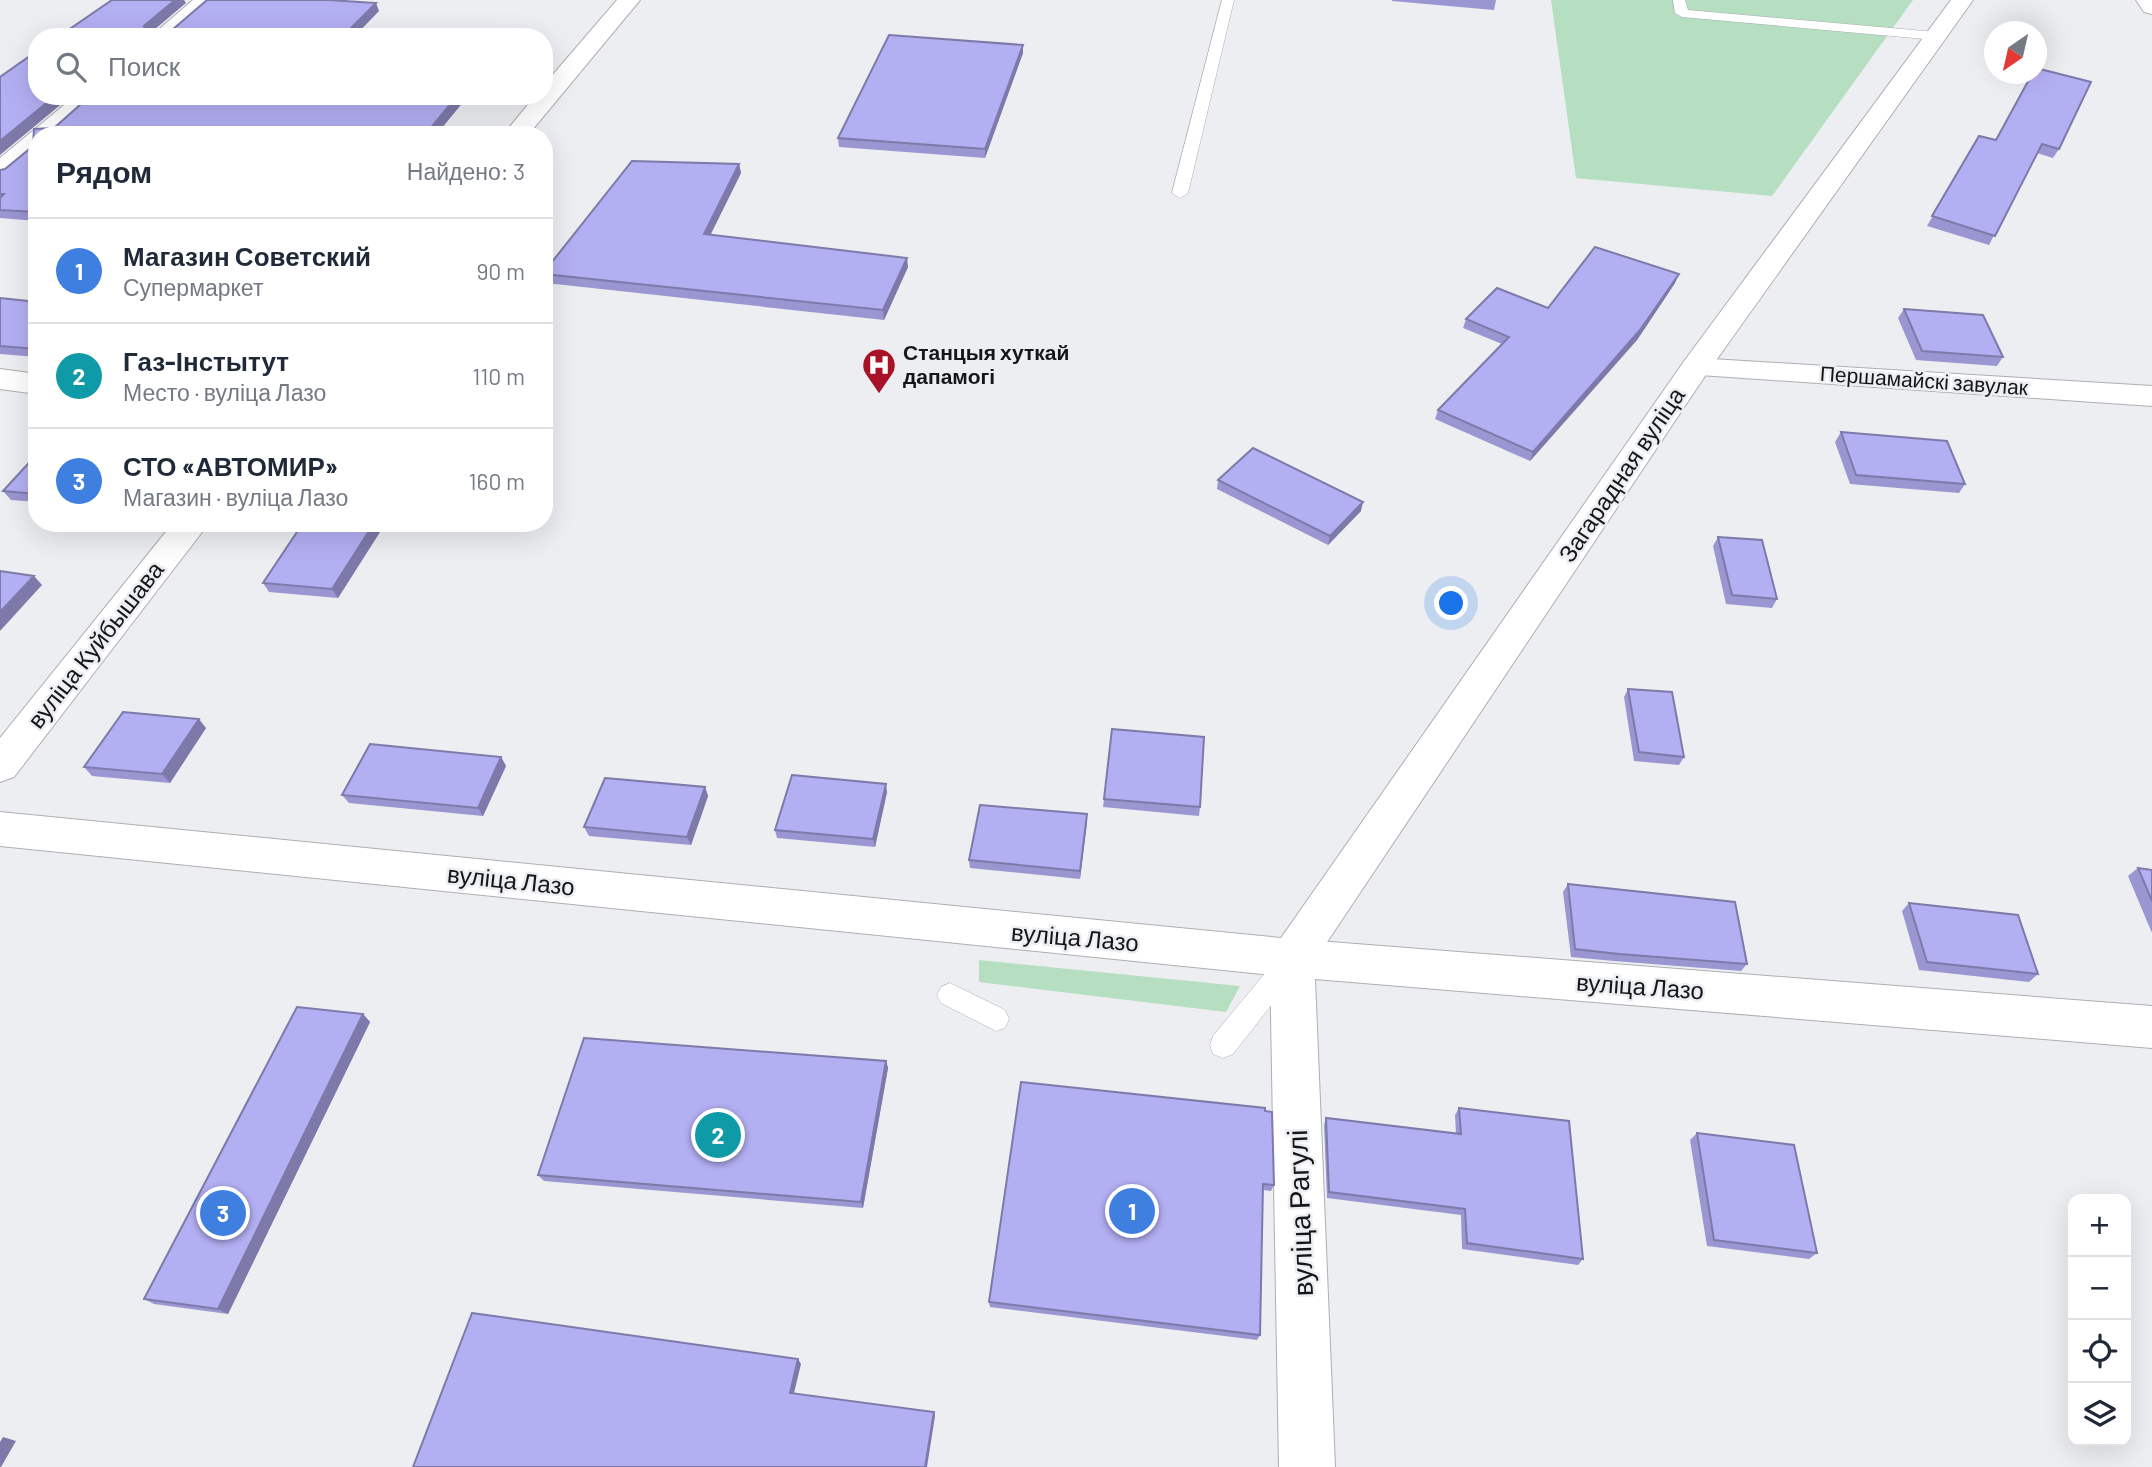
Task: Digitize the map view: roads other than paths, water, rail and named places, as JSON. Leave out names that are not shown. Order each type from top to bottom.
[{"type":"street","points":[[173,28],[206,0]]},
{"type":"street","points":[[615,0],[629,0]]},
{"type":"street","points":[[553,90],[629,0]]},
{"type":"street","name":"Загарадная вуліца","points":[[1292,958],[1696,367],[1962,0]]},
{"type":"street","points":[[2147,0],[2152,7]]},
{"type":"street","points":[[55,126],[79,105]]},
{"type":"street","points":[[523,126],[540,105]]},
{"type":"street","points":[[0,170],[28,148]]},
{"type":"street","name":"Першамайскі завулак","points":[[1696,367],[2152,396]]},
{"type":"street","points":[[0,379],[28,383]]},
{"type":"street","name":"вуліца Куйбышава","points":[[0,766],[185,532]]},
{"type":"street","name":"вуліца Лазо","points":[[0,829],[1292,958],[2152,1027]]},
{"type":"street","name":"вуліца Рагулі","points":[[1292,958],[1307,1467]]},
{"type":"lane","points":[[1180,193],[1228,0]]},
{"type":"lane","points":[[1679,0],[1682,13],[1936,36]]},
{"type":"lane","points":[[1223,1045],[1292,958]]},
{"type":"lane","points":[[950,995],[996,1019]]},
{"type":"place","name":"Станцыя хуткай дапамогі","points":[[879,395]]},
{"type":"place","name":"Газ-Інстытут","points":[[718,1135]]},
{"type":"place","name":"Магазин Советский","points":[[1132,1211]]},
{"type":"place","name":"СТО «АВТОМИР»","points":[[223,1213]]}]
